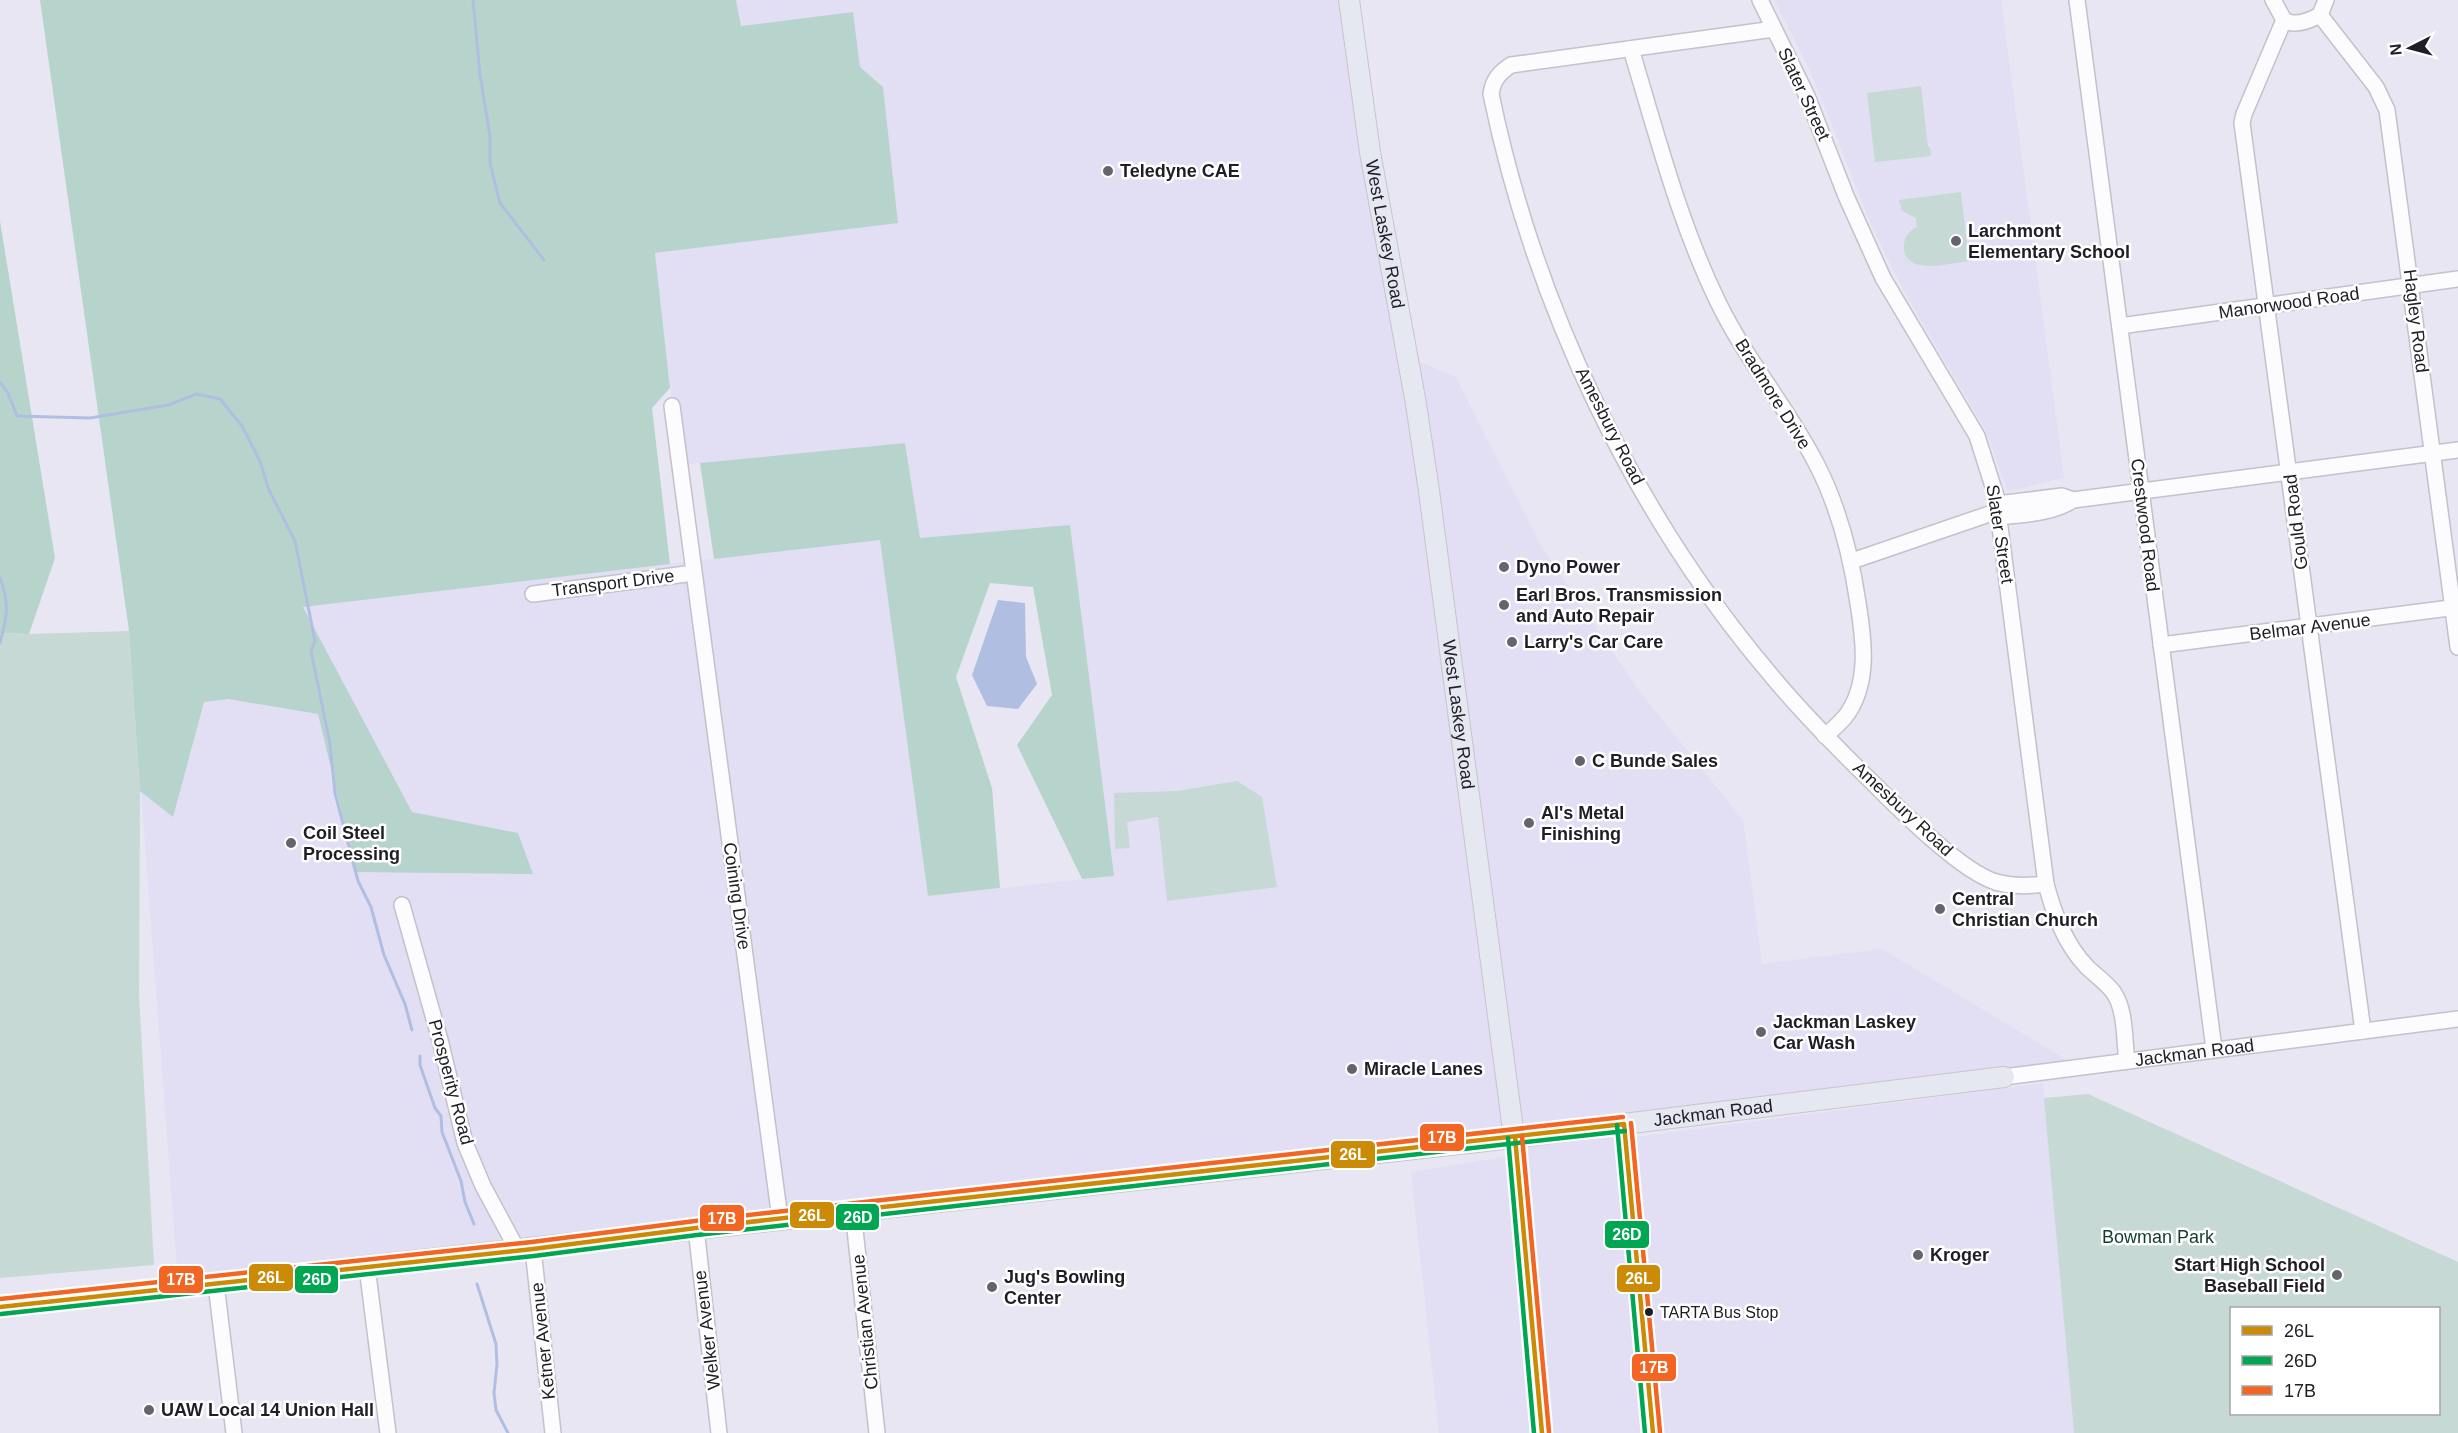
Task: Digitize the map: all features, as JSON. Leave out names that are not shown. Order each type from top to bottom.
[{"type":"main road","name":"West Laskey Road","points":[[1349,0],[1370,152],[1427,474],[1515,1137],[1542,1433]]},
{"type":"main road","name":"Jackman Road","points":[[0,1307],[525,1250],[853,1210],[1515,1137],[2004,1077]]},
{"type":"street","name":"Slater Street","points":[[1760,0],[1807,96],[1846,196],[1882,278],[1977,436],[1995,489],[2046,884],[2054,915],[2069,943],[2086,966],[2114,992],[2121,1011],[2127,1061]]},
{"type":"street","name":"Crestwood Road","points":[[2077,0],[2214,1049]]},
{"type":"street","points":[[2273,0],[2288,23],[2306,22],[2320,15],[2326,0]]},
{"type":"street","name":"Hagley Road","points":[[2320,15],[2386,103],[2456,608],[2458,647]]},
{"type":"street","name":"Gould Road","points":[[2284,20],[2242,123],[2363,1031]]},
{"type":"street","name":"Amesbury Road","points":[[1774,29],[1511,65],[1500,72],[1493,84],[1491,94],[1521,213],[1567,339],[1633,475],[1661,523],[1718,607],[1769,673],[1826,736],[1930,835],[1980,876],[2011,886],[2046,884]]},
{"type":"street","name":"Bradmore Drive","points":[[1631,50],[1686,229],[1700,263],[1742,346],[1816,464],[1836,507],[1852,561],[1863,634],[1863,665],[1857,693],[1846,715],[1826,736]]},
{"type":"street","name":"Manorwood Road","points":[[2120,326],[2458,279]]},
{"type":"street","name":"Coining Drive","points":[[672,406],[780,1219]]},
{"type":"street","points":[[1852,561],[1998,510],[2062,496],[2073,500],[2458,450]]},
{"type":"street","name":"Transport Drive","points":[[533,594],[694,573]]},
{"type":"street","name":"Belmar Avenue","points":[[2161,645],[2456,608]]},
{"type":"street","name":"Prosperity Road","points":[[402,905],[440,1040],[465,1143],[483,1186],[525,1250]]},
{"type":"street","name":"Jackman Road","points":[[2004,1077],[2458,1019]]},
{"type":"street","name":"Christian Avenue","points":[[853,1210],[877,1433]]},
{"type":"street","name":"Welker Avenue","points":[[696,1228],[719,1433]]},
{"type":"street","name":"Ketner Avenue","points":[[525,1250],[553,1433]]},
{"type":"street","points":[[367,1267],[388,1433]]},
{"type":"street","points":[[216,1284],[234,1433]]},
{"type":"shaded area","points":[[736,0],[1349,0],[1407,356],[1456,377],[1541,546],[1640,692],[1743,820],[1762,964],[1882,949],[2078,1067],[1628,1125],[1630,1138],[2043,1083],[2074,1433],[1439,1433],[1411,1172],[1529,1153],[1527,1136],[175,1289],[177,1268],[129,631],[303,607],[880,539],[928,896],[1113,876],[1070,526],[920,538],[905,443],[679,465],[655,253],[898,223],[883,87],[860,67],[853,12],[740,26]]},
{"type":"shaded area","name":"Larchmont Elementary School","points":[[1774,0],[2001,0],[2064,478],[2009,491],[2006,487],[1987,433],[1890,264],[1868,217],[1811,72]]},
{"type":"green space","points":[[40,0],[736,0],[741,26],[853,12],[860,67],[883,87],[898,223],[655,253],[670,388],[652,408],[670,564],[303,607],[412,812],[518,833],[533,874],[356,872],[318,714],[228,699],[204,702],[173,817],[140,791],[129,631]]},
{"type":"green space","points":[[1921,86],[1931,156],[1875,162],[1867,93]]},
{"type":"green space","points":[[1961,192],[1969,261],[1929,266],[1911,262],[1906,256],[1904,243],[1907,235],[1917,227],[1916,218],[1902,211],[1899,200]]},
{"type":"green space","points":[[0,221],[55,558],[29,634],[0,633]]},
{"type":"green space","points":[[905,443],[920,538],[1070,525],[1114,876],[1082,879],[1017,745],[1052,695],[1033,587],[990,583],[956,677],[992,788],[1000,888],[928,896],[880,540],[714,559],[700,463]]},
{"type":"green space","points":[[129,631],[140,791],[139,995],[154,1265],[0,1278],[0,633]]},
{"type":"green space","points":[[1237,781],[1262,797],[1277,887],[1167,901],[1158,817],[1127,822],[1130,848],[1115,849],[1114,793],[1177,791]]},
{"type":"green space","name":"Bowman Park","points":[[2088,1094],[2458,1262],[2458,1433],[2074,1433],[2044,1098]]},
{"type":"water","points":[[998,600],[1025,603],[1026,657],[1037,684],[1018,709],[987,706],[972,675]]},
{"type":"waterway","points":[[473,0],[480,75],[490,136],[490,163],[500,203],[544,260]]},
{"type":"waterway","points":[[0,382],[8,393],[17,416],[90,418],[168,405],[197,394],[220,399],[242,426],[260,461],[269,490],[295,541],[315,641],[311,651],[330,744],[335,793],[358,881],[371,907],[384,955],[405,1004],[412,1030]]},
{"type":"waterway","points":[[0,578],[6,610],[0,643]]},
{"type":"waterway","points":[[420,1056],[420,1065],[435,1108],[441,1116],[442,1132],[461,1181],[465,1202],[474,1224]]},
{"type":"waterway","points":[[477,1284],[496,1344],[497,1364],[494,1393],[496,1410],[508,1433]]},
{"type":"transit line","name":"17B","points":[[0,1299],[532,1242],[695,1221],[1623,1117]]},
{"type":"transit line","name":"17B","points":[[1631,1123],[1660,1432]]},
{"type":"transit line","name":"26L","points":[[1624,1124],[1653,1433]]},
{"type":"transit line","name":"26L","points":[[0,1307],[533,1249],[696,1228],[1624,1124]]},
{"type":"transit line","name":"26D","points":[[1617,1125],[1645,1433]]},
{"type":"transit line","name":"26D","points":[[1,1314],[534,1256],[697,1235],[1625,1131]]},
{"type":"transit line","name":"17B","points":[[1522,1136],[1549,1432]]},
{"type":"transit line","name":"26L","points":[[1515,1137],[1542,1433]]},
{"type":"transit line","name":"26D","points":[[1508,1138],[1534,1433]]},
{"type":"place","name":"Teledyne CAE","points":[[1108,171]]},
{"type":"place","name":"Larchmont Elementary School","points":[[1956,241]]},
{"type":"place","name":"Dyno Power","points":[[1504,567]]},
{"type":"place","name":"Earl Bros. Transmission and Auto Repair","points":[[1504,605]]},
{"type":"place","name":"Larry's Car Care","points":[[1512,642]]},
{"type":"place","name":"C Bunde Sales","points":[[1580,761]]},
{"type":"place","name":"Al's Metal Finishing","points":[[1529,823]]},
{"type":"place","name":"Coil Steel Processing","points":[[291,843]]},
{"type":"place","name":"Central Christian Church","points":[[1940,909]]},
{"type":"place","name":"Jackman Laskey Car Wash","points":[[1761,1032]]},
{"type":"place","name":"Miracle Lanes","points":[[1352,1069]]},
{"type":"place","name":"Kroger","points":[[1918,1255]]},
{"type":"place","name":"Start High School Baseball Field","points":[[2337,1275]]},
{"type":"place","name":"Jug's Bowling Center","points":[[992,1287]]},
{"type":"place","name":"TARTA Bus Stop","points":[[1649,1312]]},
{"type":"place","name":"UAW Local 14 Union Hall","points":[[149,1410]]}]
